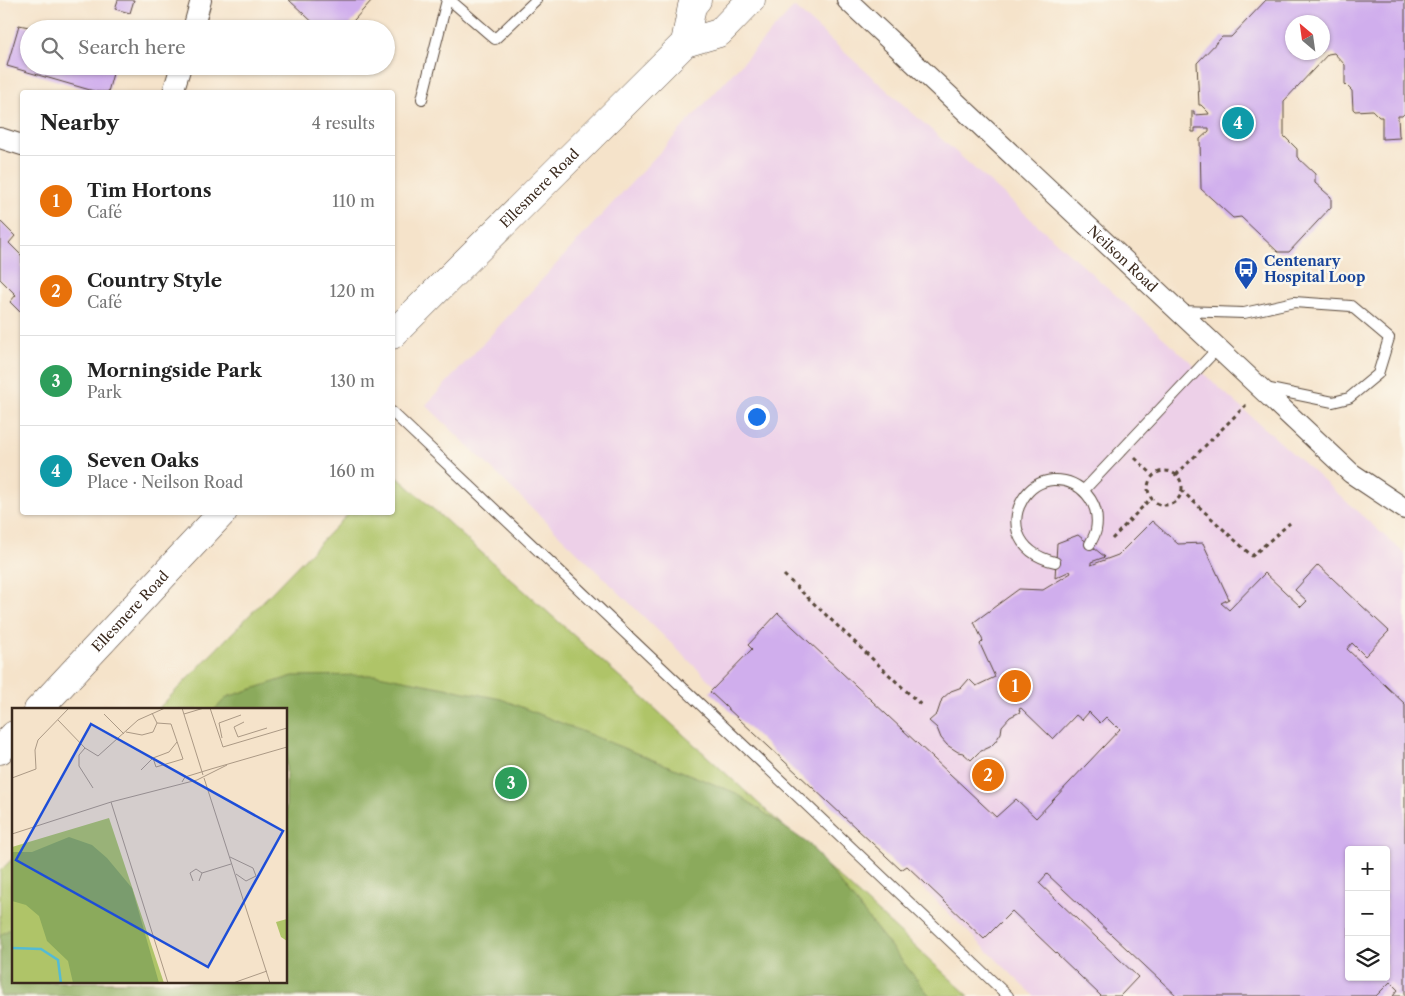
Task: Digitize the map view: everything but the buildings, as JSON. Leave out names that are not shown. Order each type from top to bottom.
[{"type":"main road","points":[[685,43],[692,6],[698,0]]},
{"type":"main road","name":"Ellesmere Road","points":[[395,332],[685,43],[719,33],[751,0]]},
{"type":"main road","name":"Ellesmere Road","points":[[40,708],[220,515]]},
{"type":"main road","points":[[0,750],[12,737]]},
{"type":"street","points":[[195,20],[201,0]]},
{"type":"street","name":"Neilson Road","points":[[847,0],[1351,473],[1405,509]]},
{"type":"street","points":[[174,90],[178,75]]},
{"type":"street","points":[[0,138],[20,144]]},
{"type":"lane","points":[[422,99],[449,0],[496,39],[536,0]]},
{"type":"lane","points":[[1178,311],[1244,313],[1294,302],[1352,306],[1389,338],[1378,374],[1349,398],[1333,402],[1260,388]]},
{"type":"lane","points":[[1084,490],[1218,348]]},
{"type":"lane","points":[[395,415],[1008,996]]},
{"type":"lane","points":[[1056,562],[1045,560],[1031,552],[1021,540],[1016,526],[1019,505],[1024,495],[1037,485],[1052,480],[1068,482],[1084,490],[1092,501],[1097,516],[1096,532],[1091,542]]},
{"type":"path","points":[[1176,475],[1260,388]]},
{"type":"path","points":[[1123,448],[1153,475]]},
{"type":"path","points":[[1182,490],[1177,500],[1166,505],[1156,502],[1151,498],[1147,489],[1153,475],[1162,471],[1172,472],[1180,479],[1182,490],[1252,556],[1290,523]]},
{"type":"path","points":[[1091,542],[1105,546],[1151,498]]},
{"type":"path","points":[[784,575],[923,707]]},
{"type":"shaded area","points":[[794,7],[1405,554],[1405,996],[1034,996],[426,405]]},
{"type":"green space","points":[[395,475],[650,704],[969,996],[0,996],[0,871],[12,859],[12,984],[288,984],[288,708],[159,708],[347,515],[395,515]]},
{"type":"green space","points":[[378,675],[501,699],[736,793],[810,845],[930,996],[0,996],[0,935],[12,928],[12,984],[288,984],[288,708],[216,708],[227,697],[293,676]]},
{"type":"place","name":"Seven Oaks","points":[[1238,123]]},
{"type":"place","name":"Centenary Hospital Loop","points":[[1246,290]]},
{"type":"place","name":"Tim Hortons","points":[[1015,686]]},
{"type":"place","name":"Country Style","points":[[988,775]]},
{"type":"place","name":"Morningside Park","points":[[511,783]]}]
